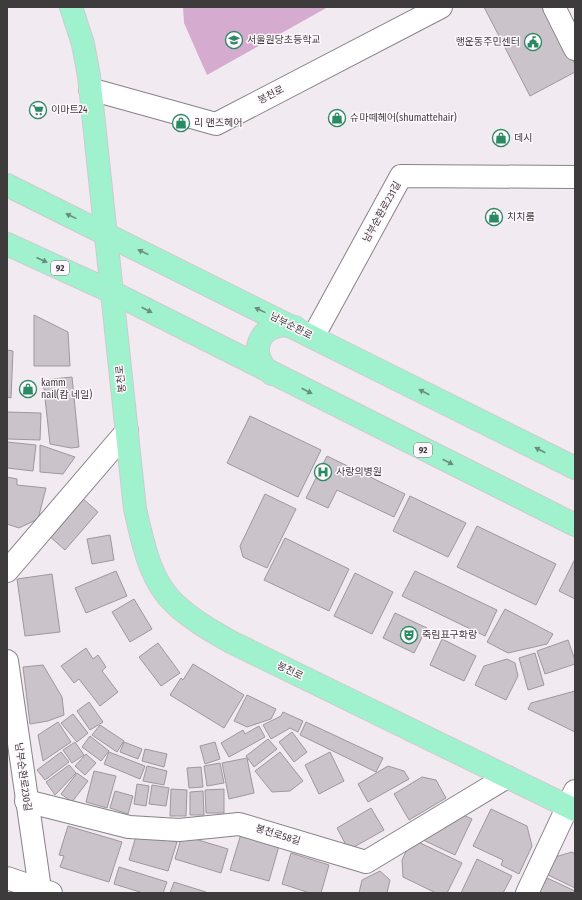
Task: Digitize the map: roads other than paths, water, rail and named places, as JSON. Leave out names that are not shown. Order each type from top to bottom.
[{"type":"main road","name":"봉천로","points":[[71,7],[83,44],[90,89],[135,509],[142,541],[152,569],[166,594],[175,604],[196,621],[231,642],[507,777],[572,803]]},
{"type":"main road","name":"남부순환로","points":[[7,185],[575,468]]},
{"type":"main road","name":"92","points":[[7,244],[112,292],[272,374],[575,525]]},
{"type":"main road","points":[[272,374],[265,369],[260,362],[258,347],[260,339],[265,333],[279,325],[287,325],[304,332]]},
{"type":"street","name":"봉천로","points":[[90,89],[216,124],[441,7]]},
{"type":"street","points":[[554,7],[575,49]]},
{"type":"street","name":"남부순환로231길","points":[[304,332],[401,176],[575,177]]},
{"type":"street","points":[[7,571],[127,431]]},
{"type":"street","name":"남부순환로230길","points":[[7,661],[26,801],[43,892]]},
{"type":"street","name":"봉천로58길","points":[[26,801],[129,827],[179,830],[239,824],[366,862],[507,777]]},
{"type":"street","points":[[527,893],[572,803]]},
{"type":"street","points":[[7,878],[43,892]]},
{"type":"place","name":"서울원당초등학교","points":[[234,40]]},
{"type":"place","name":"행운동주민센터","points":[[533,42]]},
{"type":"place","name":"이마트24","points":[[38,110]]},
{"type":"place","name":"슈마떼헤어(shumattehair)","points":[[337,118]]},
{"type":"place","name":"리 맨즈헤어","points":[[181,123]]},
{"type":"place","name":"데시","points":[[501,138]]},
{"type":"place","name":"치치룸","points":[[494,217]]},
{"type":"place","name":"kamm nail(캄 네일)","points":[[28,389]]},
{"type":"place","name":"사랑의병원","points":[[323,472]]},
{"type":"place","name":"죽림표구화랑","points":[[409,635]]}]
